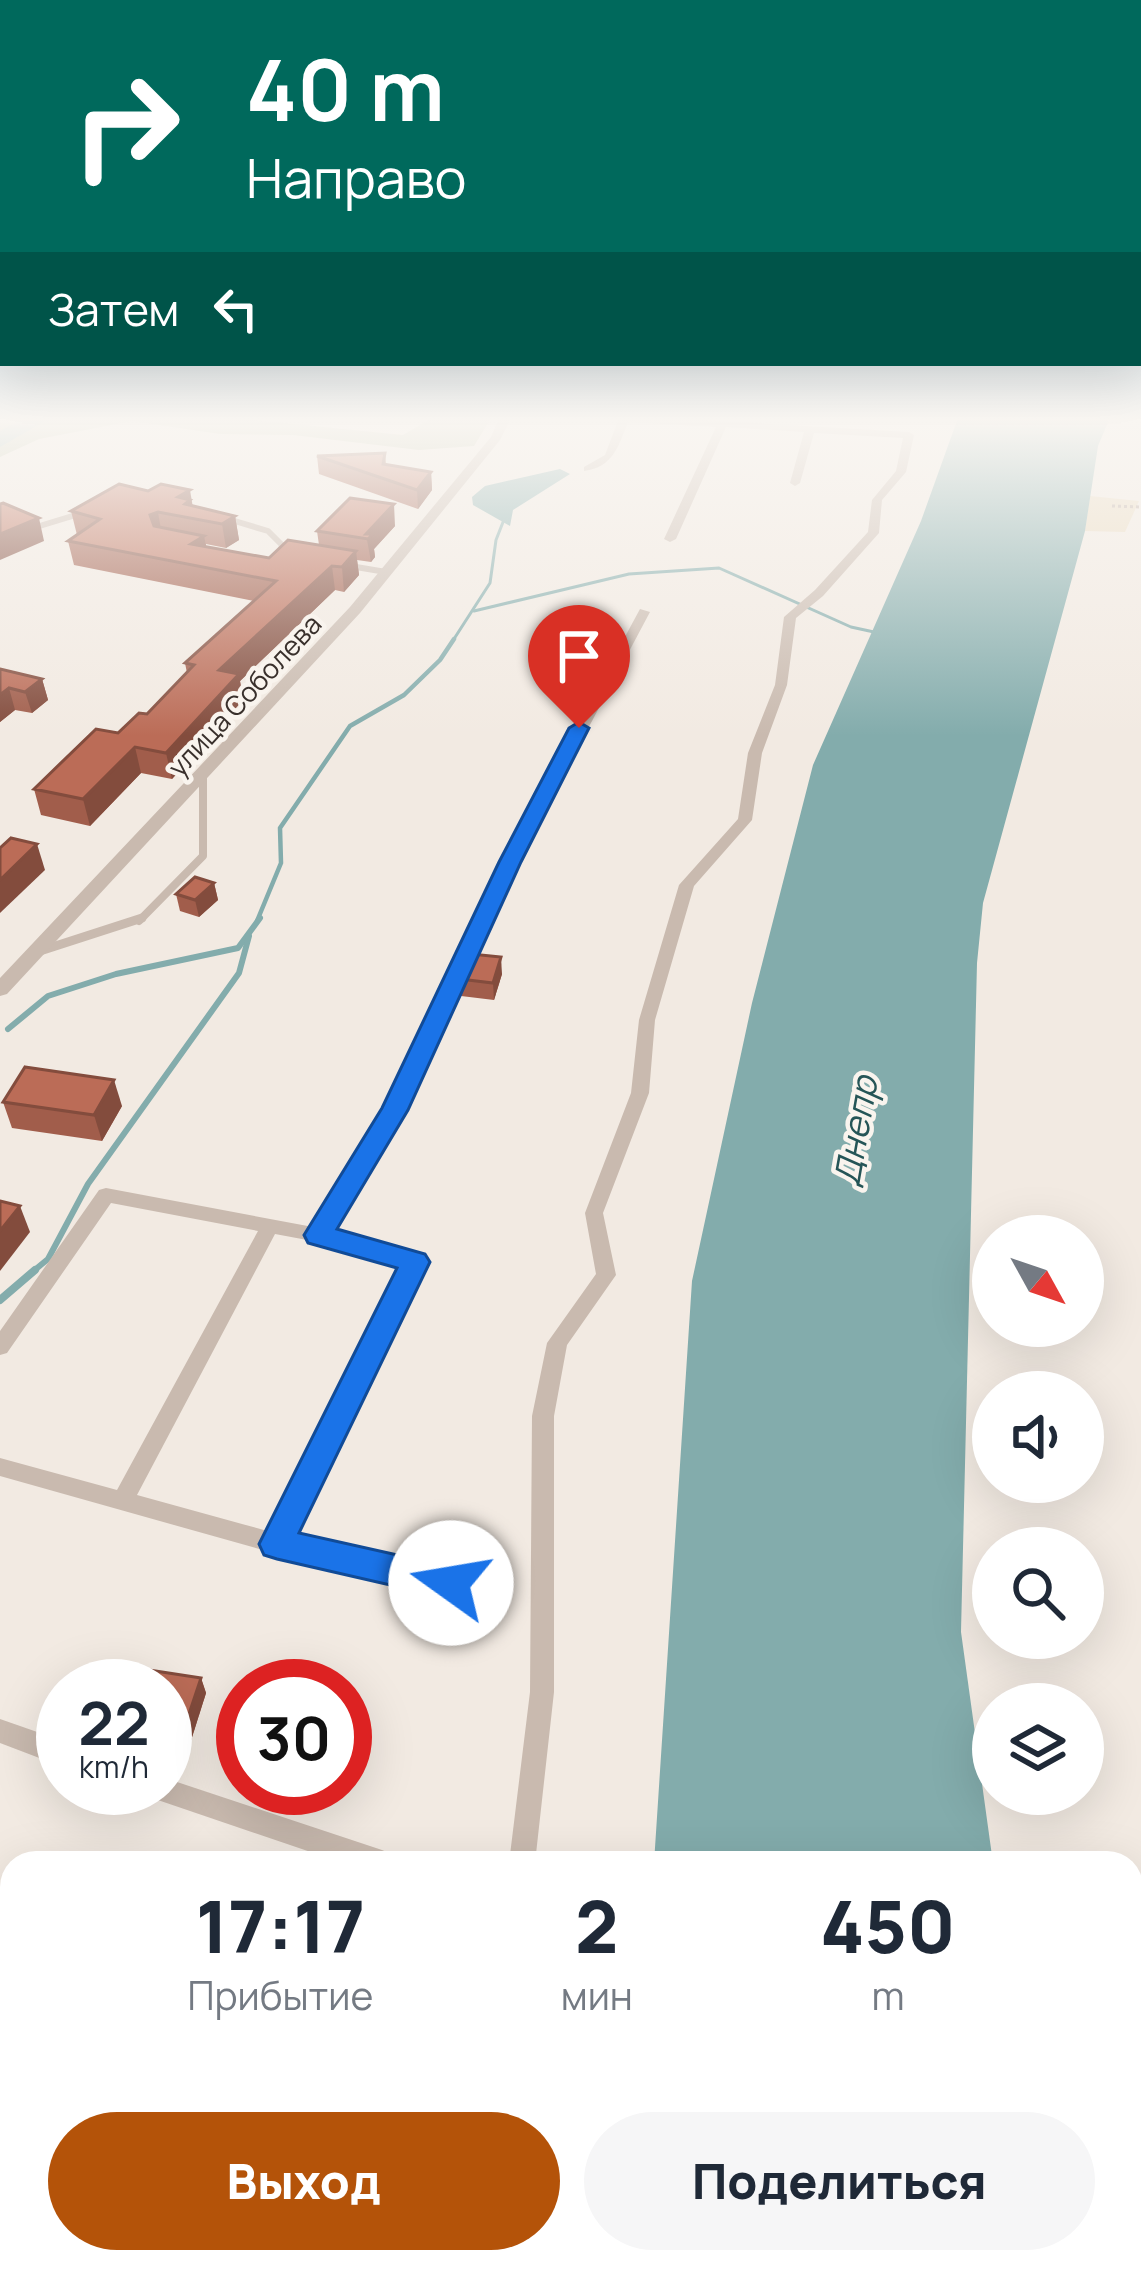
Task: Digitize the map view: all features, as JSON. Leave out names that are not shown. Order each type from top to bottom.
[{"type":"street","name":"улица Соболева","points":[[0,990],[426,524]]},
{"type":"street","points":[[670,539],[677,524]]},
{"type":"street","points":[[523,1851],[542,1692],[543,1416],[557,1343],[606,1275],[594,1213],[640,1093],[647,1020],[687,885],[746,820],[755,753],[781,685],[790,616],[819,593],[873,533],[874,524]]},
{"type":"street","points":[[319,1235],[395,1110],[510,862],[644,612]]},
{"type":"street","points":[[0,1347],[106,1195],[319,1235],[415,1262],[277,1544]]},
{"type":"street","points":[[123,1502],[270,1226]]},
{"type":"street","points":[[0,1467],[277,1544],[451,1583]]},
{"type":"street","points":[[0,1731],[36,1744]]},
{"type":"street","points":[[192,1799],[346,1851]]},
{"type":"lane","points":[[33,528],[45,524]]},
{"type":"lane","points":[[244,524],[268,531],[282,545],[279,555]]},
{"type":"lane","points":[[260,559],[279,555],[301,559]]},
{"type":"lane","points":[[344,565],[386,572]]},
{"type":"lane","points":[[35,952],[138,922],[203,856],[203,773]]},
{"type":"sand","points":[[1086,524],[1129,524],[1125,532],[1085,531]]},
{"type":"water","name":"Днепр","points":[[920,524],[1086,524],[983,903],[977,963],[961,1632],[972,1711],[972,1815],[986,1815],[991,1851],[655,1851],[692,1281],[752,1003],[813,765]]},
{"type":"building","points":[[0,524],[24,524],[0,534]]},
{"type":"building","points":[[93,524],[153,524],[204,536],[191,544],[269,558],[288,540],[356,551],[342,567],[332,566],[219,670],[239,674],[166,753],[135,747],[83,799],[34,789],[96,729],[118,733],[139,713],[147,714],[194,665],[185,663],[276,581],[68,541]]},
{"type":"building","points":[[324,524],[375,524],[366,534],[373,534],[368,539],[317,531]]},
{"type":"building","points":[[0,669],[42,679],[25,692],[9,688],[0,695]]},
{"type":"building","points":[[11,838],[37,844],[0,880],[0,848]]},
{"type":"building","points":[[195,877],[214,883],[195,900],[176,894]]},
{"type":"building","points":[[471,954],[501,957],[493,983],[460,979]]},
{"type":"building","points":[[25,1067],[114,1080],[94,1115],[3,1102]]},
{"type":"building","points":[[0,1201],[20,1206],[0,1231]]},
{"type":"building","points":[[192,1677],[201,1678],[192,1705]]},
{"type":"waterway","points":[[452,642],[490,583],[502,524]]},
{"type":"waterway","points":[[474,611],[629,574],[719,568],[851,627],[874,632]]},
{"type":"waterway","points":[[257,921],[281,863],[280,828],[350,726],[404,695],[452,642]]},
{"type":"waterway","points":[[8,1029],[48,996],[116,974],[238,948],[260,918]]},
{"type":"waterway","points":[[31,1273],[48,1259],[88,1184],[239,973],[249,936]]},
{"type":"waterway","points":[[0,1300],[35,1270]]},
{"type":"route","points":[[451,1583],[277,1544],[415,1262],[319,1235],[395,1110],[510,862],[579,728]]}]
